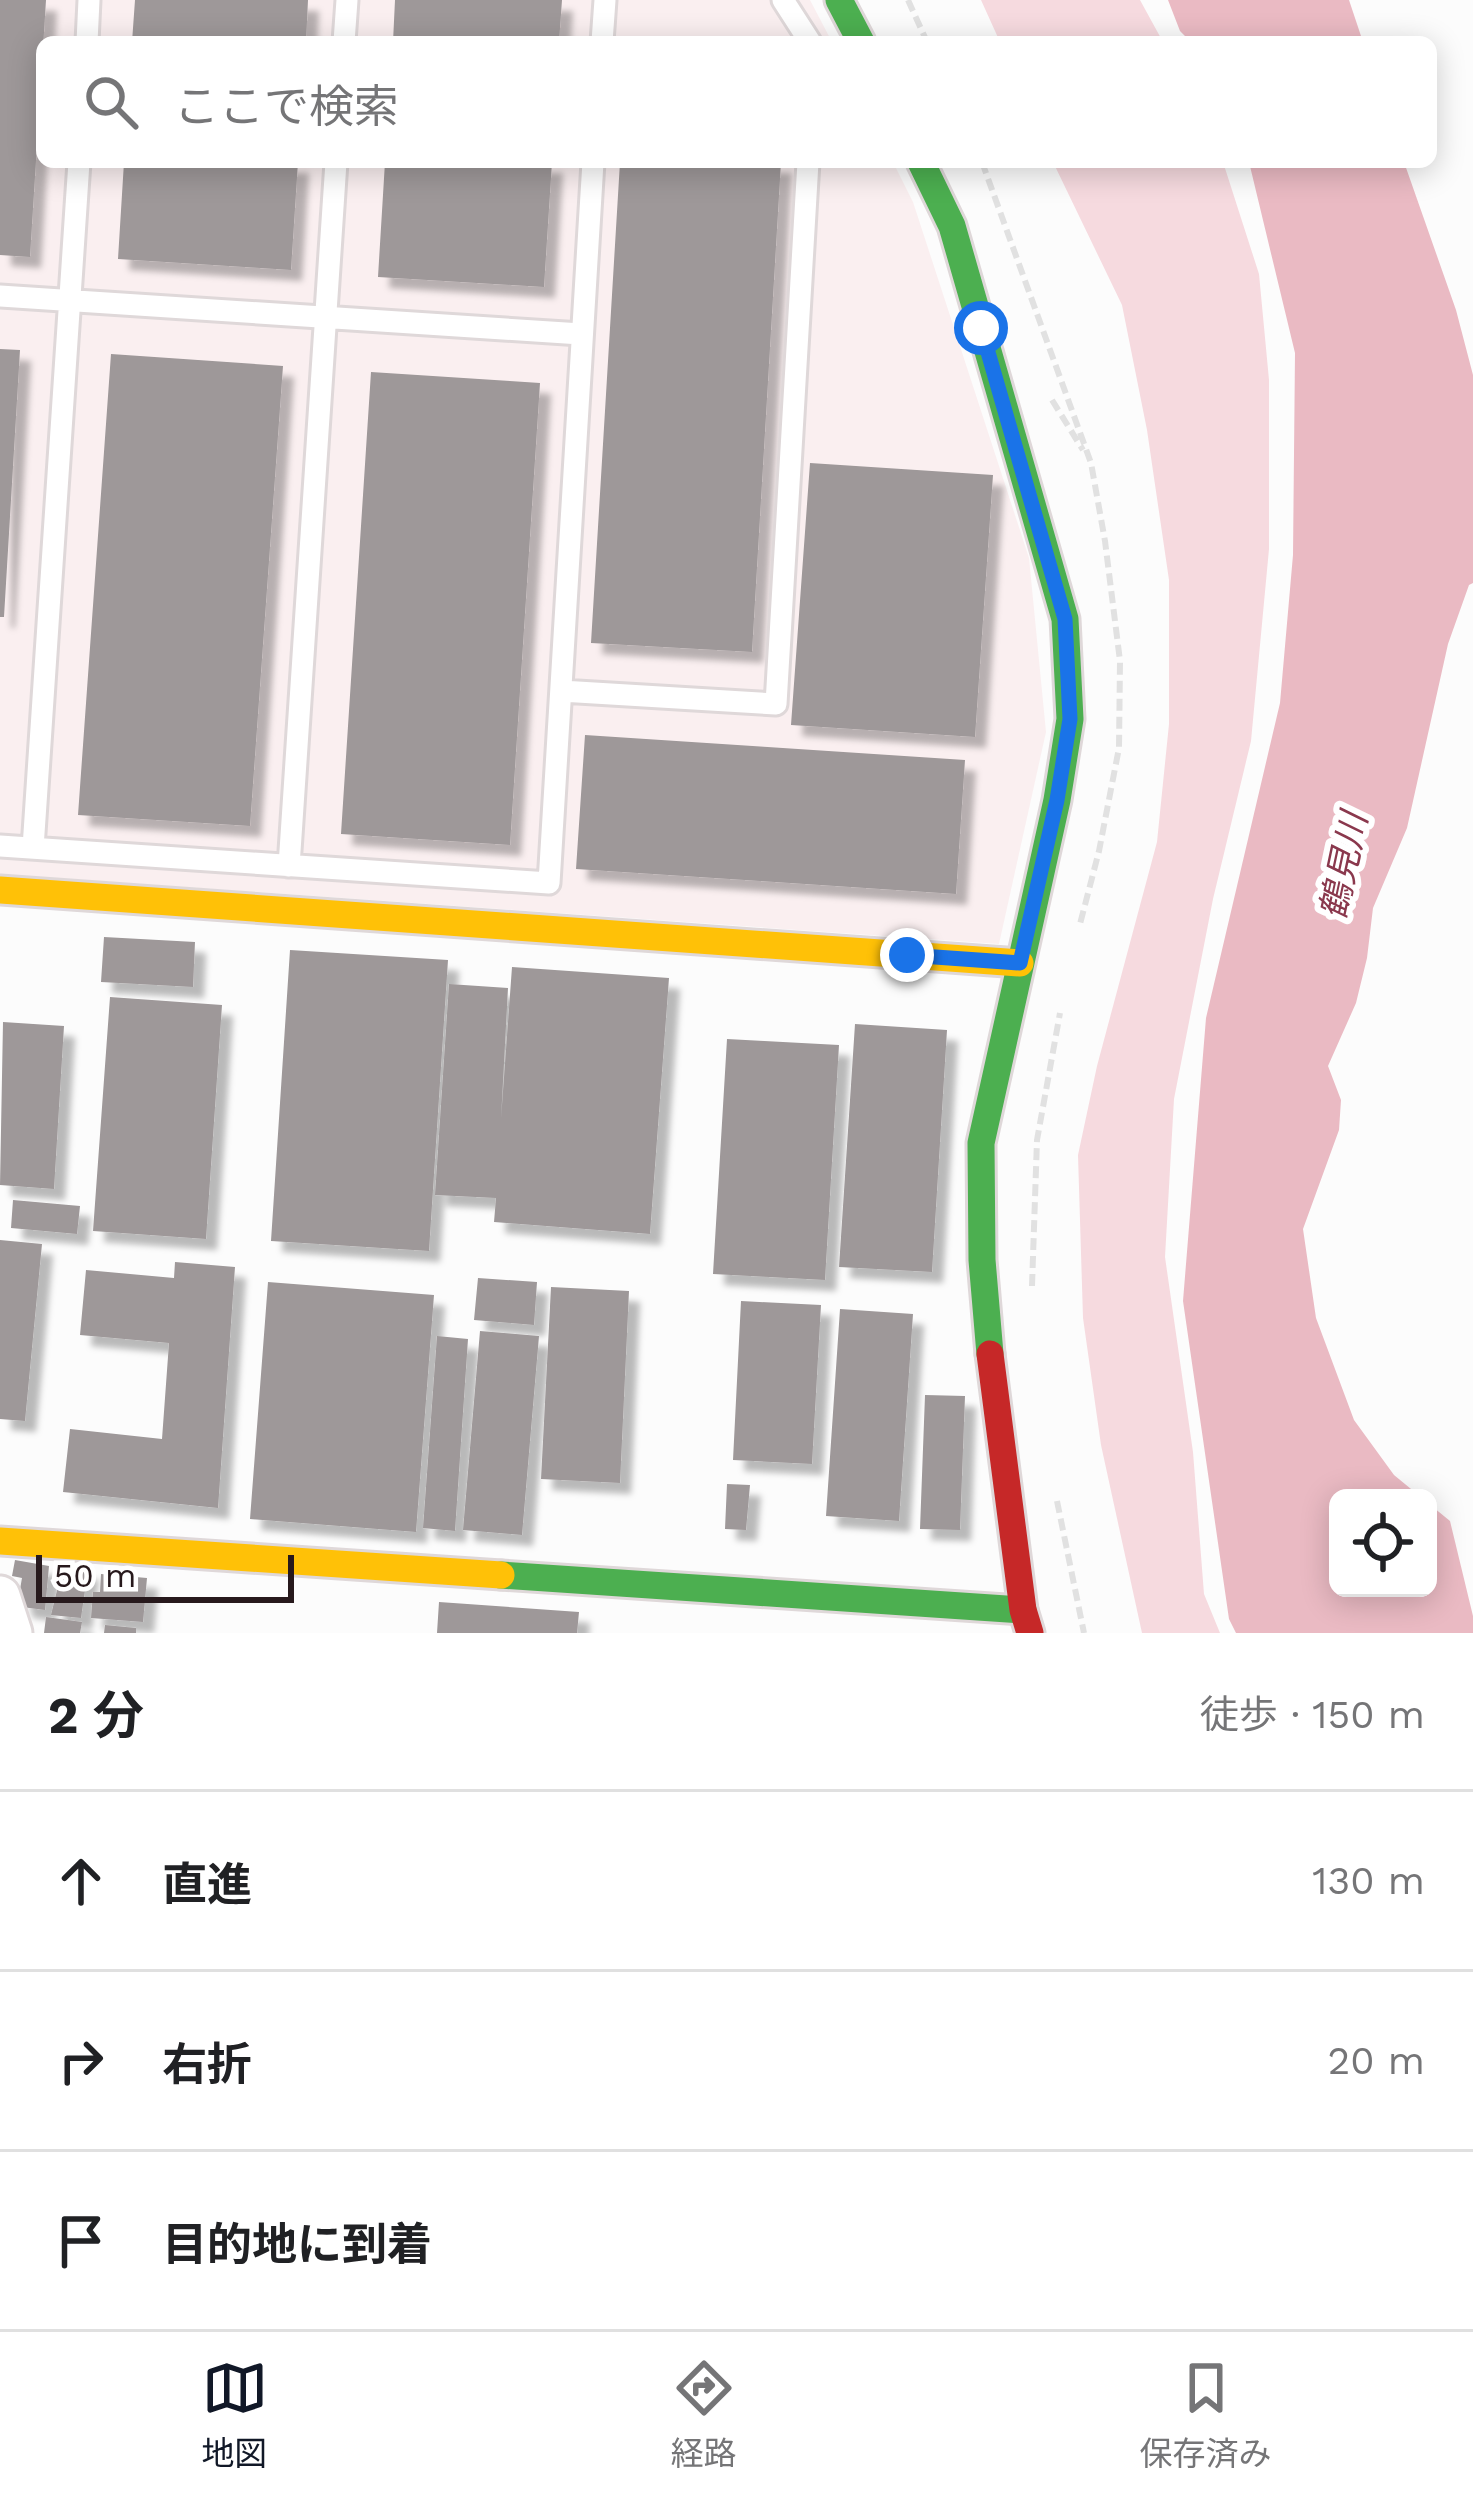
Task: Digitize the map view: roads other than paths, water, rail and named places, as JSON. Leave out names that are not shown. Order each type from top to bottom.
[{"type":"street","points":[[839,0],[858,36]]},
{"type":"street","points":[[0,1541],[1026,1622],[994,1391],[979,1195],[981,1143],[1057,800],[1070,719],[1065,619],[952,226],[924,168]]},
{"type":"street","points":[[0,890],[1020,963]]},
{"type":"street","points":[[0,1596],[12,1633]]},
{"type":"lane","points":[[87,36],[89,0]]},
{"type":"lane","points":[[344,36],[347,0]]},
{"type":"lane","points":[[602,36],[605,0]]},
{"type":"lane","points":[[783,0],[806,36]]},
{"type":"lane","points":[[33,848],[79,168]]},
{"type":"lane","points":[[289,866],[336,168]]},
{"type":"lane","points":[[0,846],[549,883],[593,168]]},
{"type":"lane","points":[[561,692],[776,704],[808,168]]},
{"type":"lane","points":[[0,296],[581,334]]},
{"type":"water","points":[[1168,0],[1349,0],[1361,36],[1185,36]]},
{"type":"water","name":"鶴見川","points":[[1250,168],[1406,168],[1456,310],[1473,375],[1473,583],[1448,644],[1407,828],[1373,908],[1356,1003],[1328,1066],[1341,1100],[1339,1130],[1303,1229],[1316,1318],[1354,1420],[1394,1475],[1411,1489],[1329,1489],[1329,1597],[1437,1597],[1437,1510],[1450,1521],[1473,1633],[1236,1633],[1229,1619],[1183,1301],[1206,1018],[1280,703],[1293,555],[1295,353]]}]
